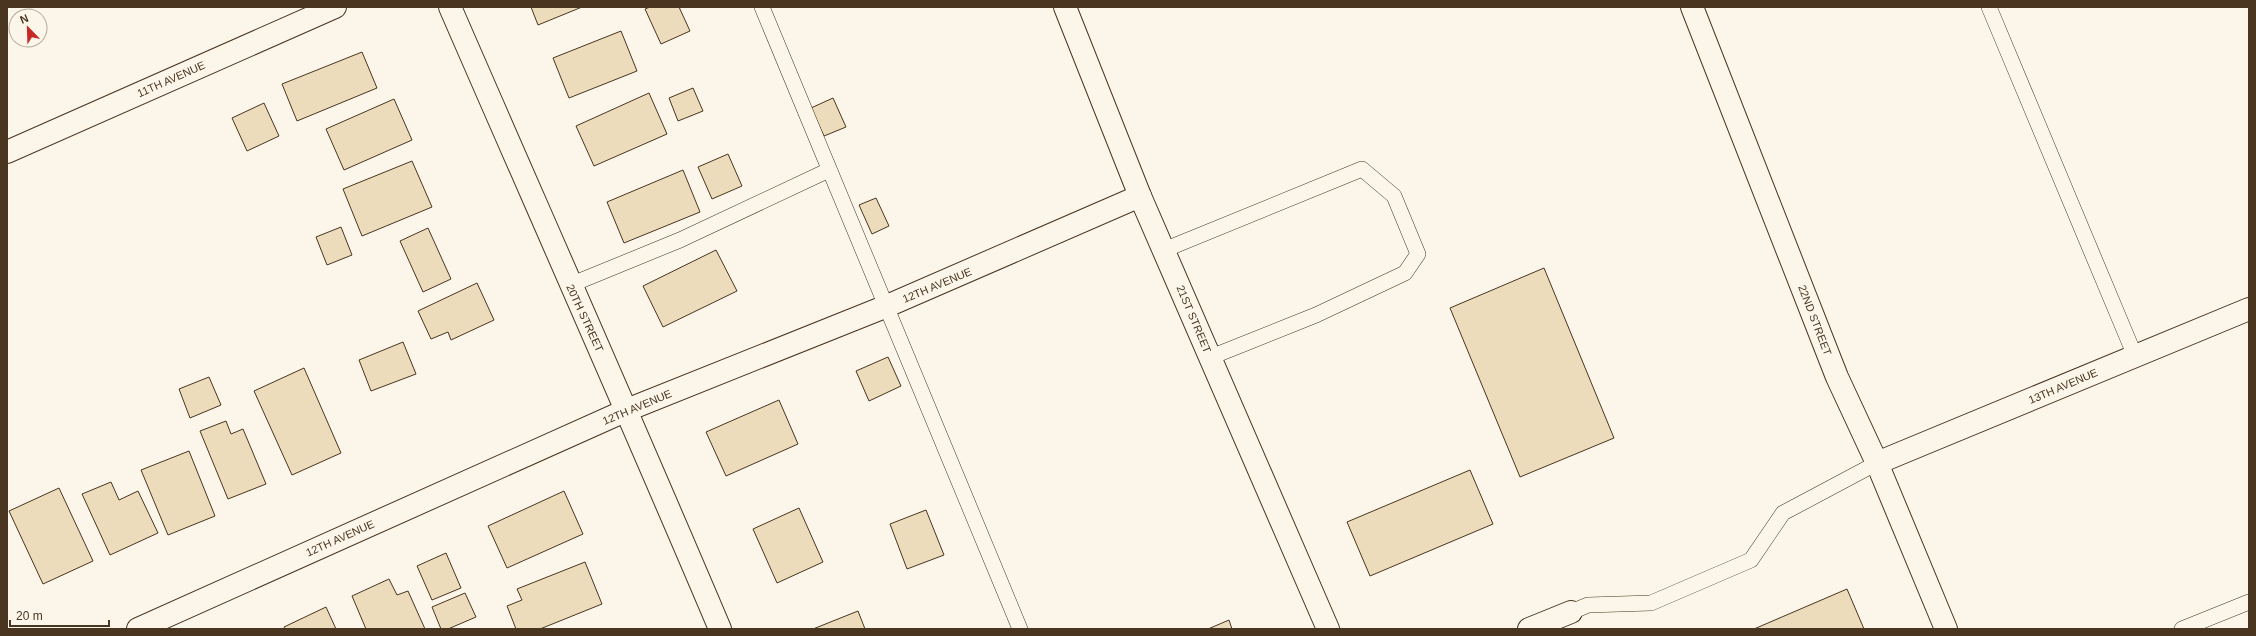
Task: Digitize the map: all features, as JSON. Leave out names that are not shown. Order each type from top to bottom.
[{"type":"street","name":"11TH AVENUE","points":[[7,152],[335,7]]},
{"type":"street","name":"20TH STREET","points":[[450,7],[570,286],[628,410],[720,629]]},
{"type":"street","name":"21ST STREET","points":[[1065,7],[1140,196],[1328,629]]},
{"type":"street","name":"22ND STREET","points":[[1692,7],[1837,377],[1877,463],[1946,629]]},
{"type":"street","name":"12TH AVENUE","points":[[138,629],[628,410],[887,306],[1140,196]]},
{"type":"street","name":"13TH AVENUE","points":[[1877,463],[2249,309]]},
{"type":"street","points":[[1529,629],[1571,612]]},
{"type":"lane","points":[[762,7],[1020,629]]},
{"type":"lane","points":[[1989,7],[2135,356]]},
{"type":"lane","points":[[1164,250],[1362,169],[1394,196],[1418,254],[1405,273],[1316,315],[1210,357]]},
{"type":"lane","points":[[570,286],[680,240],[829,170]]},
{"type":"lane","points":[[1571,612],[1588,606],[1651,603],[1751,560],[1783,513],[1877,463]]},
{"type":"lane","points":[[2188,628],[2249,602]]},
{"type":"building","points":[[531,7],[582,7],[538,25]]},
{"type":"building","points":[[650,7],[679,7],[690,31],[661,44],[645,9]]},
{"type":"building","points":[[621,31],[637,71],[569,98],[553,58]]},
{"type":"building","points":[[362,52],[377,88],[297,121],[282,84]]},
{"type":"building","points":[[693,88],[703,111],[678,121],[669,98]]},
{"type":"building","points":[[649,93],[667,134],[594,166],[576,126]]},
{"type":"building","points":[[833,98],[846,127],[824,136],[811,108]]},
{"type":"building","points":[[394,99],[412,140],[344,170],[326,129]]},
{"type":"building","points":[[264,103],[279,136],[247,151],[232,118]]},
{"type":"building","points":[[728,154],[742,186],[712,199],[698,167]]},
{"type":"building","points":[[412,161],[432,207],[362,236],[343,189]]},
{"type":"building","points":[[683,170],[700,212],[624,243],[607,202]]},
{"type":"building","points":[[876,198],[889,226],[872,234],[859,205]]},
{"type":"building","points":[[341,227],[352,255],[327,265],[316,237]]},
{"type":"building","points":[[428,228],[451,279],[423,292],[400,241]]},
{"type":"building","points":[[716,250],[737,291],[663,327],[643,286]]},
{"type":"building","points":[[1544,268],[1614,438],[1520,477],[1450,308]]},
{"type":"building","points":[[477,283],[494,320],[451,340],[448,332],[431,339],[418,311]]},
{"type":"building","points":[[403,342],[416,374],[371,391],[359,360]]},
{"type":"building","points":[[888,357],[901,386],[869,401],[856,371]]},
{"type":"building","points":[[304,368],[341,453],[292,475],[254,391]]},
{"type":"building","points":[[209,377],[221,405],[190,418],[179,389]]},
{"type":"building","points":[[779,400],[798,444],[726,476],[706,432]]},
{"type":"building","points":[[226,421],[231,434],[243,429],[266,484],[228,499],[200,431]]},
{"type":"building","points":[[189,451],[215,516],[168,535],[141,470]]},
{"type":"building","points":[[1470,470],[1493,524],[1370,576],[1347,522]]},
{"type":"building","points":[[111,482],[119,500],[138,491],[158,533],[110,555],[82,494]]},
{"type":"building","points":[[59,488],[93,561],[43,584],[9,511]]},
{"type":"building","points":[[564,491],[583,534],[507,568],[488,526]]},
{"type":"building","points":[[799,508],[823,562],[777,583],[753,529]]},
{"type":"building","points":[[926,510],[944,555],[907,569],[890,524]]},
{"type":"building","points":[[446,553],[461,588],[432,600],[417,566]]},
{"type":"building","points":[[585,562],[602,604],[540,629],[516,629],[507,606],[522,600],[517,589]]},
{"type":"building","points":[[389,579],[397,595],[408,591],[425,629],[366,629],[352,596]]},
{"type":"building","points":[[1847,589],[1864,629],[1754,629]]},
{"type":"building","points":[[465,593],[476,617],[448,629],[441,629],[432,607]]},
{"type":"building","points":[[326,607],[336,629],[285,629],[284,627]]},
{"type":"building","points":[[858,611],[865,629],[813,629]]},
{"type":"building","points":[[1229,620],[1232,629],[1208,629]]}]
